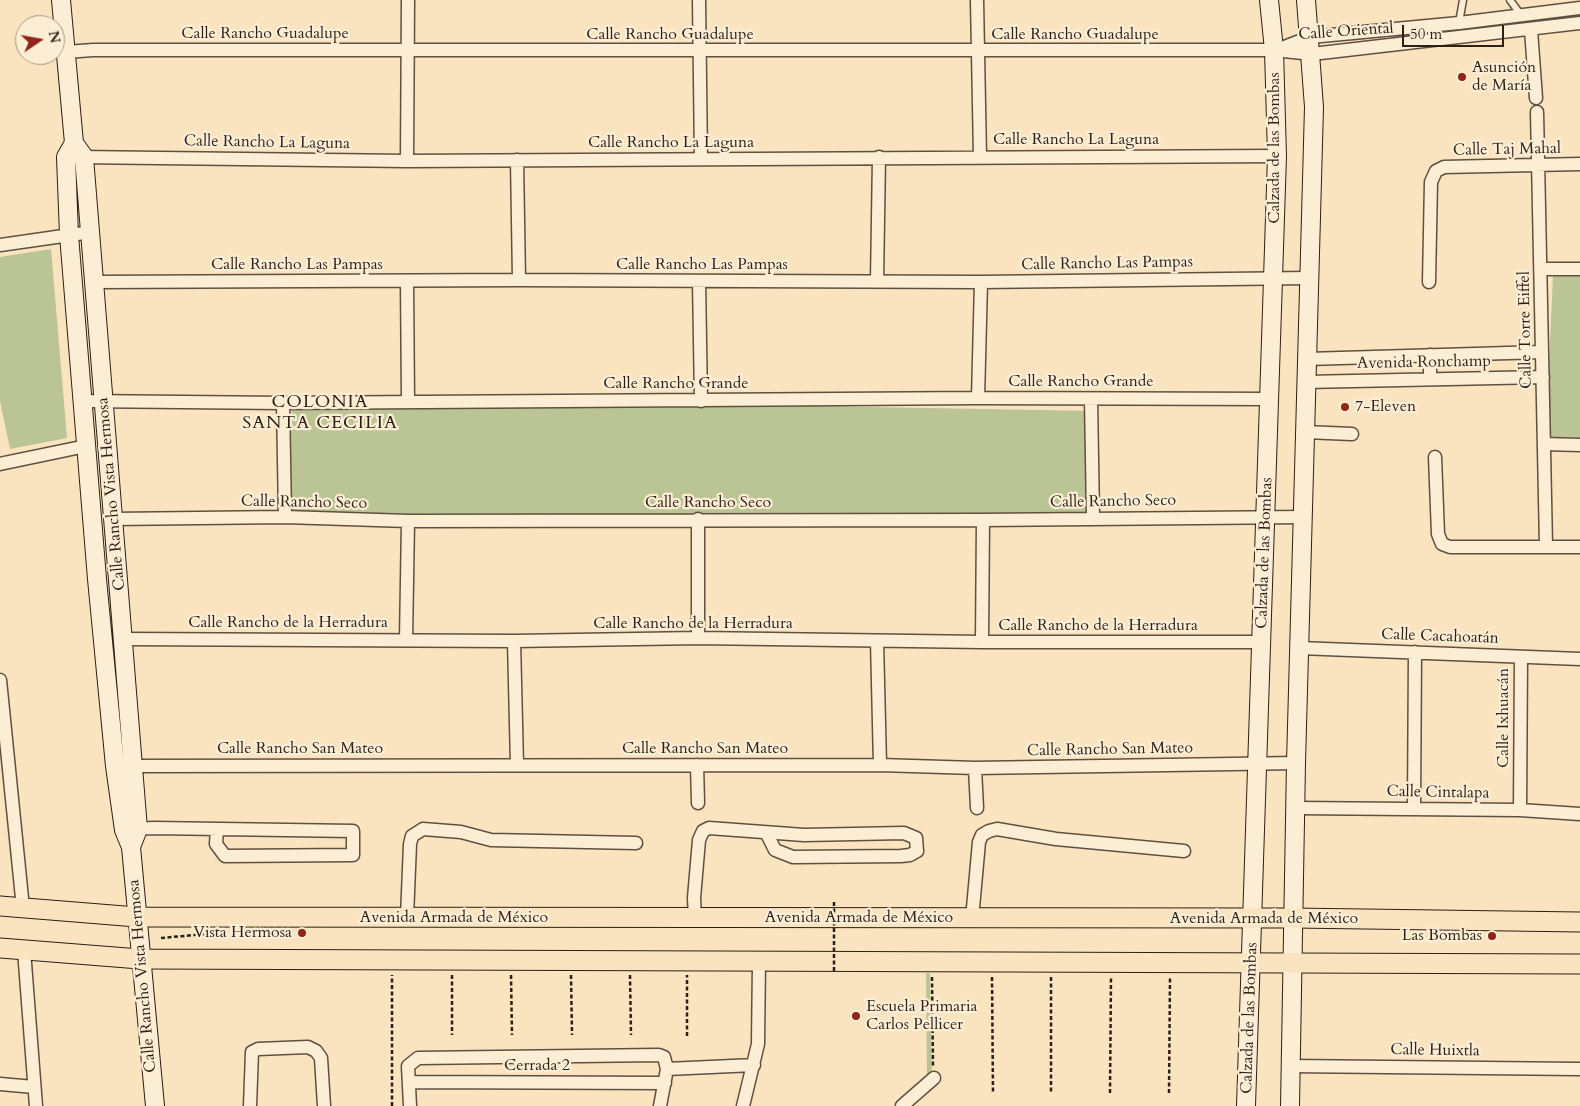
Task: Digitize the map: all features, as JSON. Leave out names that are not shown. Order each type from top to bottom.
[{"type":"main road","name":"Calle Rancho Vista Hermosa","points":[[61,0],[75,152],[90,232],[133,766],[131,847],[155,1106]]},
{"type":"main road","name":"Calzada de las Bombas","points":[[1246,1106],[1277,156],[1274,50],[1268,0]]},
{"type":"main road","points":[[1290,1106],[1296,763],[1314,107],[1311,46],[1306,0]]},
{"type":"main road","name":"Calle Rancho Vista Hermosa","points":[[75,152],[69,235],[82,401],[115,766],[131,829]]},
{"type":"main road","points":[[97,579],[118,578]]},
{"type":"main road","name":"Avenida Armada de México","points":[[0,906],[137,917],[1293,918],[1580,922]]},
{"type":"main road","points":[[0,948],[140,959],[1580,964]]},
{"type":"street","points":[[407,161],[408,0]]},
{"type":"street","points":[[699,0],[701,159]]},
{"type":"street","points":[[977,0],[980,52],[980,157]]},
{"type":"street","name":"Calle Oriental","points":[[1311,46],[1459,23],[1580,8]]},
{"type":"street","name":"Calle Oriental","points":[[1274,50],[1531,30],[1580,23]]},
{"type":"street","points":[[1531,30],[1536,98]]},
{"type":"street","name":"Calle Rancho Guadalupe","points":[[66,52],[93,50],[980,52],[1274,50]]},
{"type":"street","name":"Calle Torre Eiffel","points":[[1537,112],[1546,546]]},
{"type":"street","name":"Calle Rancho La Laguna","points":[[75,152],[407,161],[1277,156]]},
{"type":"street","points":[[877,281],[879,157]]},
{"type":"street","points":[[517,160],[519,280]]},
{"type":"street","name":"Calle Taj Mahal","points":[[1429,282],[1431,182],[1436,171],[1444,167],[1580,164]]},
{"type":"street","points":[[0,246],[90,232]]},
{"type":"street","points":[[1541,269],[1580,269]]},
{"type":"street","name":"Calle Rancho Las Pampas","points":[[94,282],[519,280],[981,282],[1309,278]]},
{"type":"street","points":[[406,281],[408,402]]},
{"type":"street","points":[[699,281],[701,401]]},
{"type":"street","points":[[978,398],[981,282]]},
{"type":"street","name":"Avenida Ronchamp","points":[[1307,358],[1542,352]]},
{"type":"street","points":[[1430,355],[1430,379]]},
{"type":"street","name":"Avenida Ronchamp","points":[[1306,382],[1543,377]]},
{"type":"street","name":"Calle Rancho Grande","points":[[82,401],[283,403],[978,398],[1270,399]]},
{"type":"street","points":[[1091,399],[1093,517]]},
{"type":"street","points":[[283,403],[284,517]]},
{"type":"street","points":[[1305,432],[1352,434]]},
{"type":"street","points":[[1544,444],[1580,445]]},
{"type":"street","points":[[0,464],[86,446]]},
{"type":"street","points":[[1435,457],[1438,534],[1442,544],[1450,547],[1580,547]]},
{"type":"street","name":"Calle Rancho Seco","points":[[114,519],[284,517],[408,521],[983,520],[1093,517],[1303,517]]},
{"type":"street","points":[[698,519],[698,638]]},
{"type":"street","points":[[982,642],[983,520]]},
{"type":"street","points":[[406,640],[408,521]]},
{"type":"street","name":"Calle Rancho de la Herradura","points":[[123,639],[514,641],[698,638],[982,642],[1262,642]]},
{"type":"street","points":[[514,641],[517,765]]},
{"type":"street","points":[[877,641],[880,766]]},
{"type":"street","name":"Calle Cacahoatán","points":[[1300,648],[1580,659]]},
{"type":"street","points":[[1414,808],[1415,652]]},
{"type":"street","name":"Calle Ixhuacán","points":[[1520,810],[1521,657]]},
{"type":"street","points":[[0,680],[5,774],[23,908]]},
{"type":"street","name":"Calle Rancho San Mateo","points":[[115,766],[697,765],[975,768],[1296,763]]},
{"type":"street","points":[[697,765],[698,803]]},
{"type":"street","points":[[975,768],[977,808]]},
{"type":"street","name":"Calle Cintalapa","points":[[1296,808],[1520,810],[1580,814]]},
{"type":"street","points":[[407,917],[410,844],[412,836],[417,831],[429,828],[491,840],[636,843]]},
{"type":"street","points":[[695,918],[694,898],[699,840],[702,831],[715,828],[767,834],[804,835],[904,833],[916,838],[917,851],[910,855],[902,856],[793,858],[775,850],[767,834]]},
{"type":"street","points":[[131,829],[217,829],[353,830],[353,856],[225,856],[216,844],[217,829]]},
{"type":"street","points":[[972,918],[978,850],[982,835],[997,830],[1056,839],[1184,851]]},
{"type":"street","points":[[24,950],[36,1106]]},
{"type":"street","points":[[743,1106],[758,1044],[759,962]]},
{"type":"street","points":[[250,1106],[252,1052],[258,1049],[308,1047],[316,1051],[321,1058],[324,1106]]},
{"type":"street","points":[[410,1106],[408,1066],[418,1058],[659,1055],[664,1057],[667,1068],[660,1106]]},
{"type":"street","points":[[667,1068],[754,1065]]},
{"type":"street","name":"Calle Huixtla","points":[[1290,1066],[1580,1069]]},
{"type":"street","points":[[902,1106],[934,1078]]},
{"type":"street","name":"Cerrada 2","points":[[409,1082],[665,1083]]},
{"type":"street","points":[[0,1084],[34,1087]]},
{"type":"lane","points":[[1459,23],[1463,0]]},
{"type":"lane","points":[[1510,0],[1521,15]]},
{"type":"path","points":[[834,902],[834,973]]},
{"type":"path","points":[[160,917],[163,959]]},
{"type":"path","points":[[161,938],[210,934]]},
{"type":"path","points":[[392,960],[392,1106]]},
{"type":"path","points":[[452,961],[452,1035]]},
{"type":"path","points":[[511,961],[512,1035]]},
{"type":"path","points":[[571,961],[572,1035]]},
{"type":"path","points":[[630,961],[631,1035]]},
{"type":"path","points":[[687,1036],[688,961]]},
{"type":"path","points":[[932,963],[934,1078]]},
{"type":"path","points":[[992,963],[993,1094]]},
{"type":"path","points":[[1050,963],[1051,1093]]},
{"type":"path","points":[[1110,1093],[1111,963]]},
{"type":"path","points":[[1169,1093],[1170,963]]},
{"type":"green space","points":[[51,249],[67,438],[10,449],[0,401],[0,257]]},
{"type":"green space","points":[[1553,275],[1580,275],[1580,448],[1552,448],[1548,389]]},
{"type":"green space","points":[[701,404],[1096,411],[1097,514],[286,516],[292,409]]},
{"type":"green space","points":[[926,973],[930,973],[932,1078],[927,1078]]},
{"type":"place","name":"Asunción de María","points":[[1462,77]]},
{"type":"place","name":"7-Eleven","points":[[1345,407]]},
{"type":"place","name":"Vista Hermosa","points":[[302,933]]},
{"type":"place","name":"Las Bombas","points":[[1492,936]]},
{"type":"place","name":"Escuela Primaria Carlos Pellicer","points":[[856,1016]]},
{"type":"district","name":"COLONIA SANTA CECILIA","points":[[320,413]]}]
